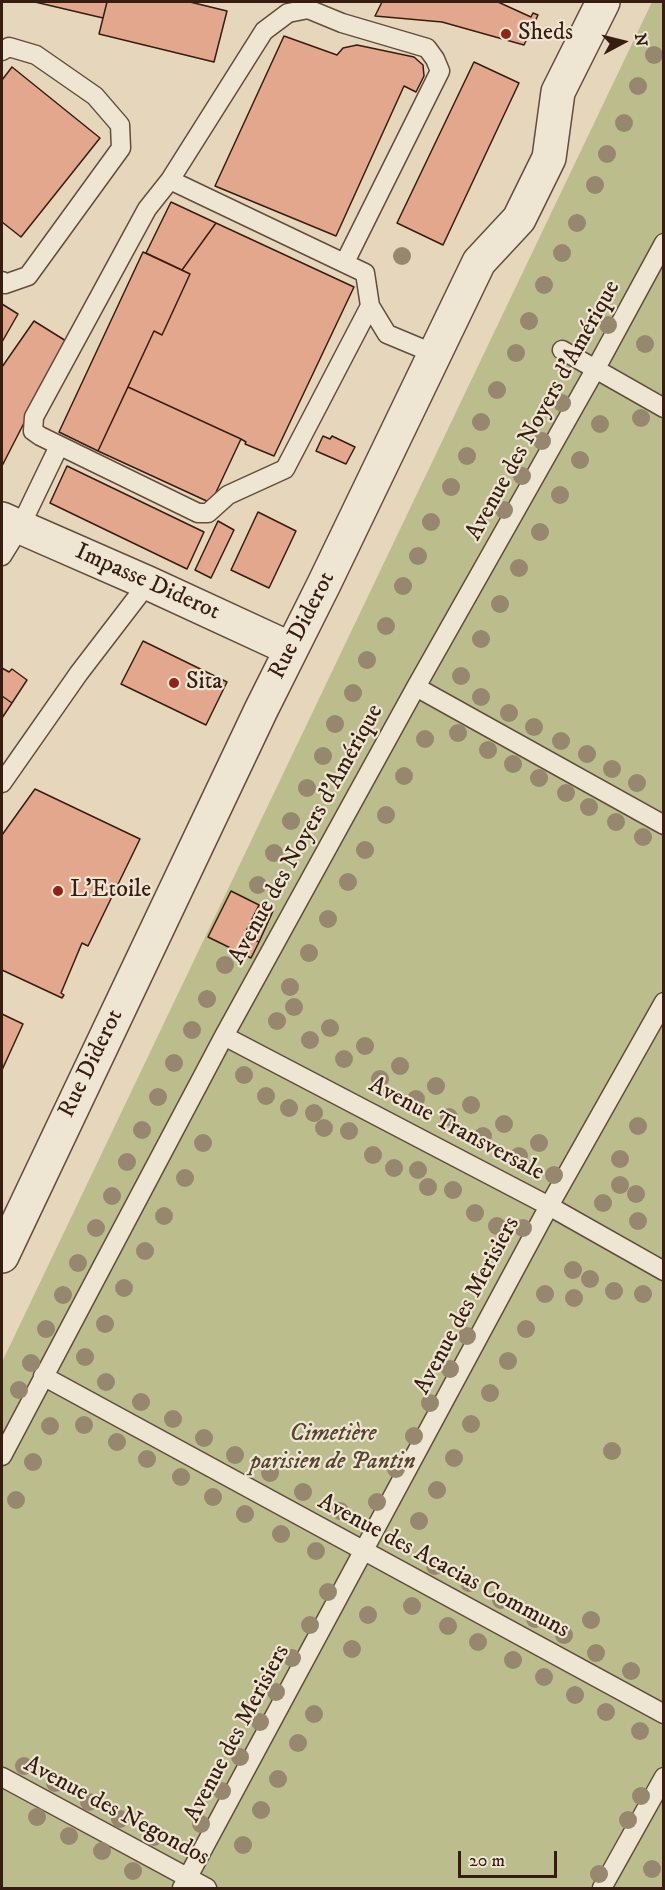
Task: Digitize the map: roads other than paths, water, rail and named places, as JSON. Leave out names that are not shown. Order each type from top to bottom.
[{"type":"street","name":"Rue Diderot","points":[[2,1256],[291,649],[479,262],[519,219],[549,158],[558,93],[603,2]]},
{"type":"street","name":"Impasse Diderot","points":[[11,523],[291,649]]},
{"type":"lane","points":[[345,262],[440,71],[427,48],[342,23],[308,9],[288,13],[264,31],[170,180],[147,209],[34,417],[33,431],[59,446],[198,513],[208,513],[228,495],[285,469],[370,306]]},
{"type":"lane","points":[[2,51],[9,47],[36,55],[95,96],[120,125],[121,148],[28,276],[5,284],[2,281]]},
{"type":"lane","points":[[170,180],[364,273],[370,306],[387,334],[435,354]]},
{"type":"lane","name":"Avenue des Noyers d'Amérique","points":[[2,1456],[224,1036],[595,370],[663,243]]},
{"type":"lane","points":[[562,350],[663,408]]},
{"type":"lane","points":[[2,556],[11,523],[59,446]]},
{"type":"lane","points":[[2,783],[79,673],[148,583]]},
{"type":"lane","points":[[417,687],[663,825]]},
{"type":"lane","name":"Avenue des Merisiers","points":[[184,1883],[549,1206],[663,1002]]},
{"type":"lane","name":"Avenue Transversale","points":[[224,1036],[549,1206],[663,1271]]},
{"type":"lane","name":"Avenue des Acacias Communs","points":[[43,1376],[663,1714]]},
{"type":"lane","name":"Avenue des Negondos","points":[[2,1777],[184,1883],[207,1888]]},
{"type":"lane","points":[[602,1888],[663,1777]]},
{"type":"place","name":"Sheds","points":[[506,34]]},
{"type":"place","name":"Sita","points":[[174,683]]},
{"type":"place","name":"L'Etoile","points":[[58,891]]},
{"type":"park label","name":"Cimetière parisien de Pantin","points":[[333,1449]]}]
